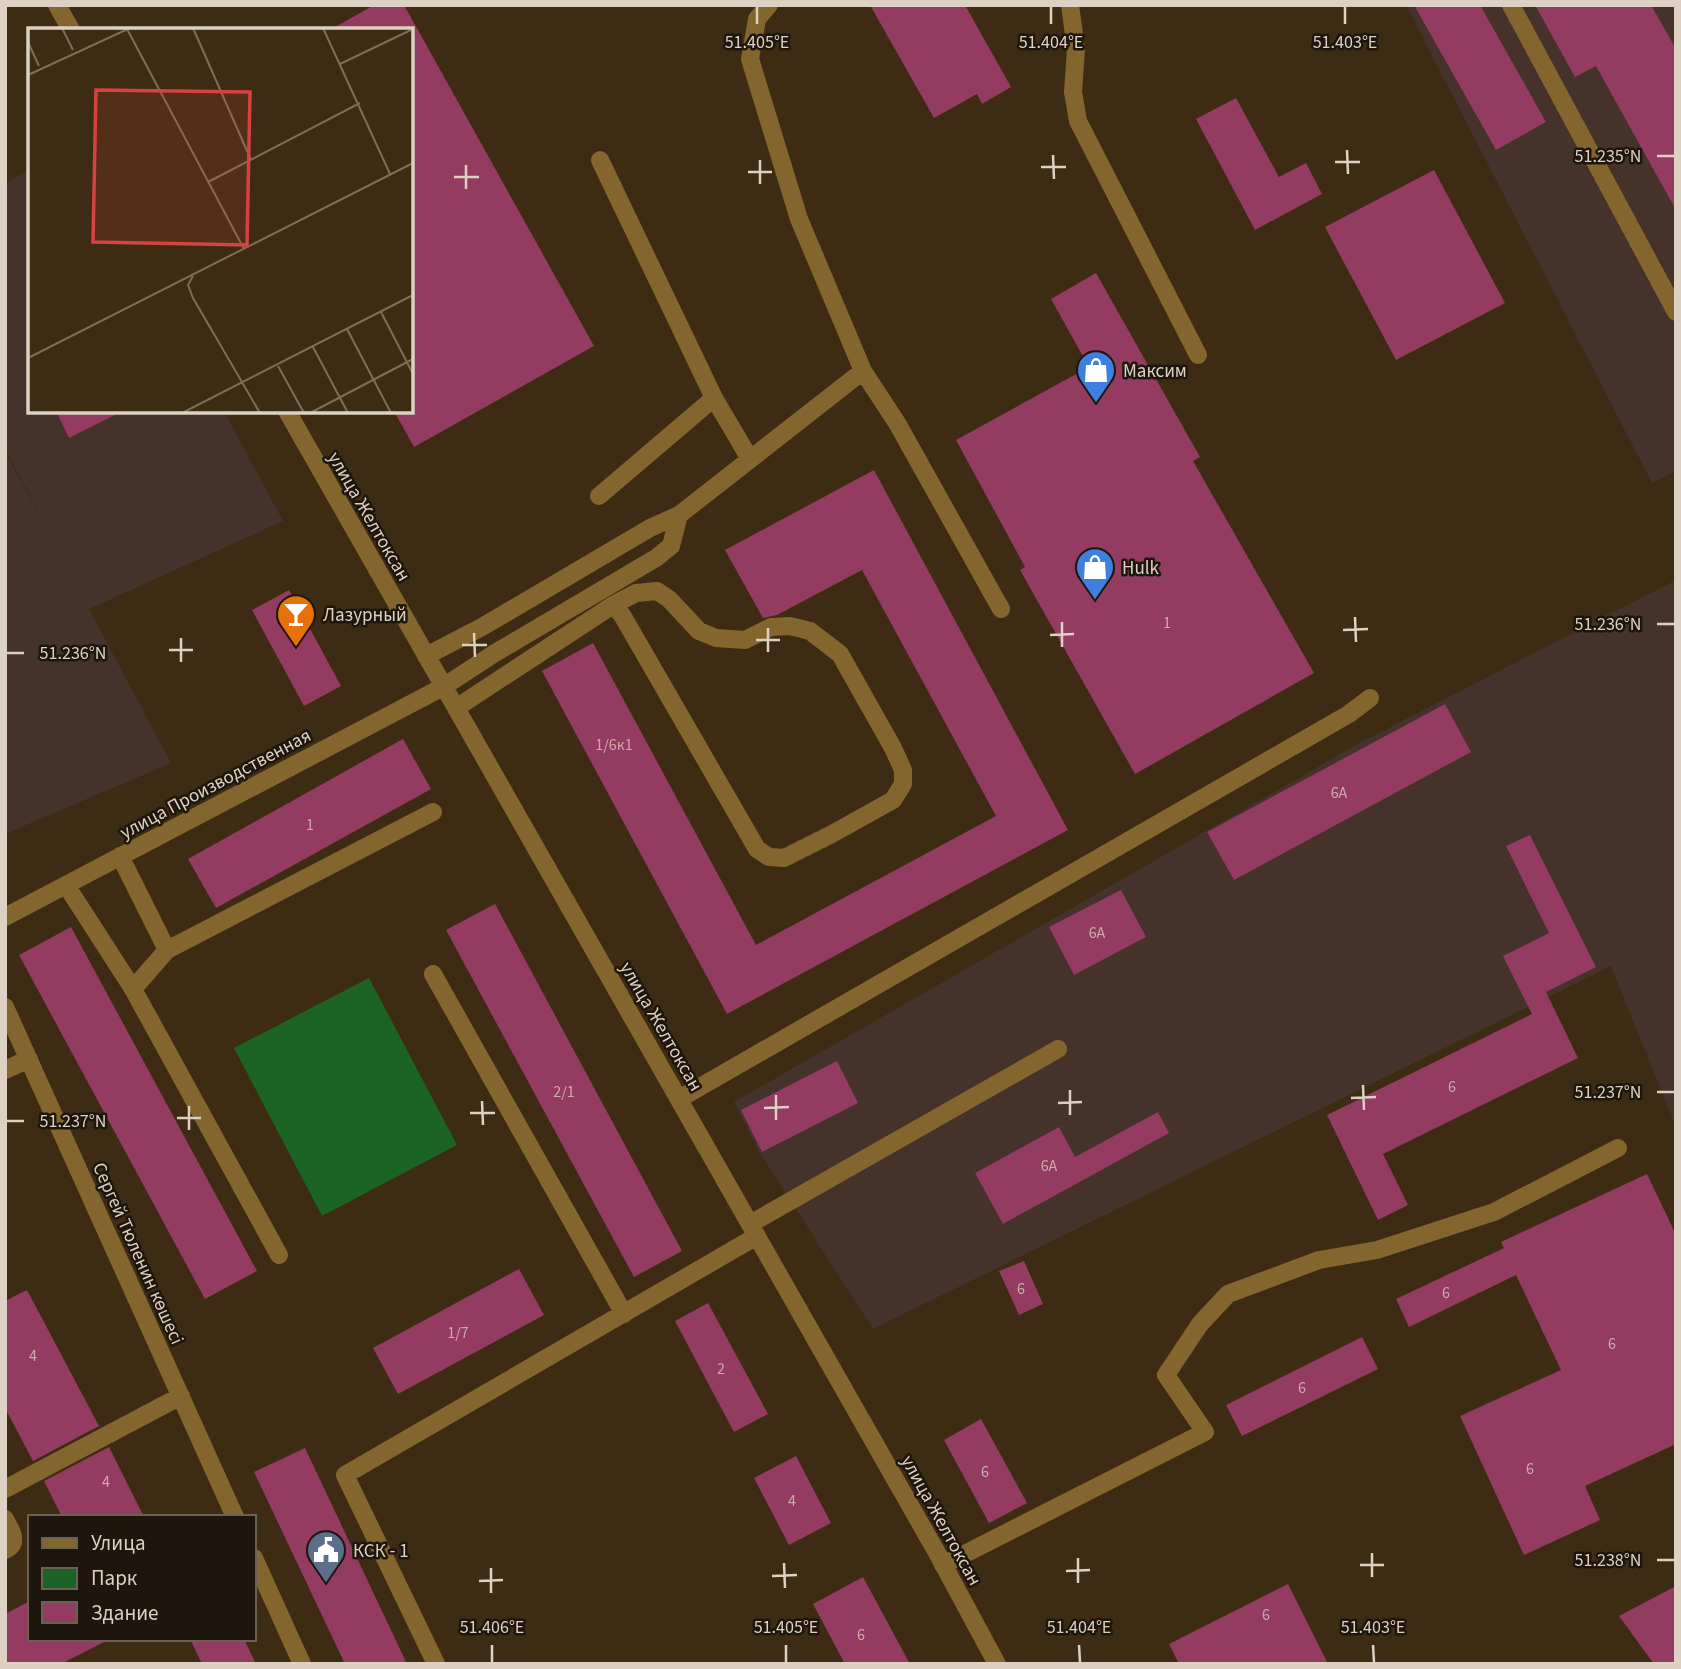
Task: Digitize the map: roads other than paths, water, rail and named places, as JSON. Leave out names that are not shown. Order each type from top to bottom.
[{"type":"street","points":[[57,5],[70,28]]},
{"type":"street","points":[[769,5],[757,19],[750,59],[799,219],[863,371],[891,413],[1001,609]]},
{"type":"street","points":[[1070,5],[1076,50],[1073,92],[1078,121],[1198,355]]},
{"type":"street","points":[[1511,5],[1676,312]]},
{"type":"street","points":[[600,160],[714,398],[750,459]]},
{"type":"street","points":[[426,656],[482,627],[650,528],[679,515],[863,371]]},
{"type":"street","points":[[599,496],[714,398]]},
{"type":"street","name":"улица Желтоксан","points":[[288,413],[754,1230],[997,1664]]},
{"type":"street","name":"улица Производственная","points":[[5,917],[443,687],[495,653],[656,558],[671,546],[679,515]]},
{"type":"street","points":[[456,708],[613,605],[636,593],[657,591],[669,599],[699,631],[716,638],[745,640],[771,627],[790,626],[810,631],[840,654],[893,748],[903,770],[903,784],[892,800],[832,834],[784,858],[769,857],[757,849],[622,615],[613,605]]},
{"type":"street","points":[[679,1099],[1349,714],[1370,698]]},
{"type":"street","points":[[133,989],[167,950],[433,812]]},
{"type":"street","points":[[120,856],[167,950]]},
{"type":"street","points":[[66,885],[133,989],[279,1255]]},
{"type":"street","points":[[433,974],[624,1314]]},
{"type":"street","name":"Сергей Тюленин көшесі","points":[[5,1007],[234,1515]]},
{"type":"street","points":[[436,1664],[345,1475],[624,1314],[754,1230],[1058,1049]]},
{"type":"street","points":[[5,1070],[29,1059]]},
{"type":"street","points":[[943,1565],[1205,1432],[1166,1375],[1200,1324],[1228,1294],[1319,1260],[1377,1250],[1494,1212],[1618,1148]]},
{"type":"street","points":[[5,1489],[181,1396]]},
{"type":"street","points":[[5,1519],[14,1541],[11,1547],[5,1550]]},
{"type":"street","points":[[256,1562],[302,1664]]},
{"type":"place","name":"Максим","points":[[1096,404]]},
{"type":"place","name":"Hulk","points":[[1095,601]]},
{"type":"place","name":"Лазурный","points":[[296,648]]},
{"type":"place","name":"КСК - 1","points":[[326,1584]]}]
